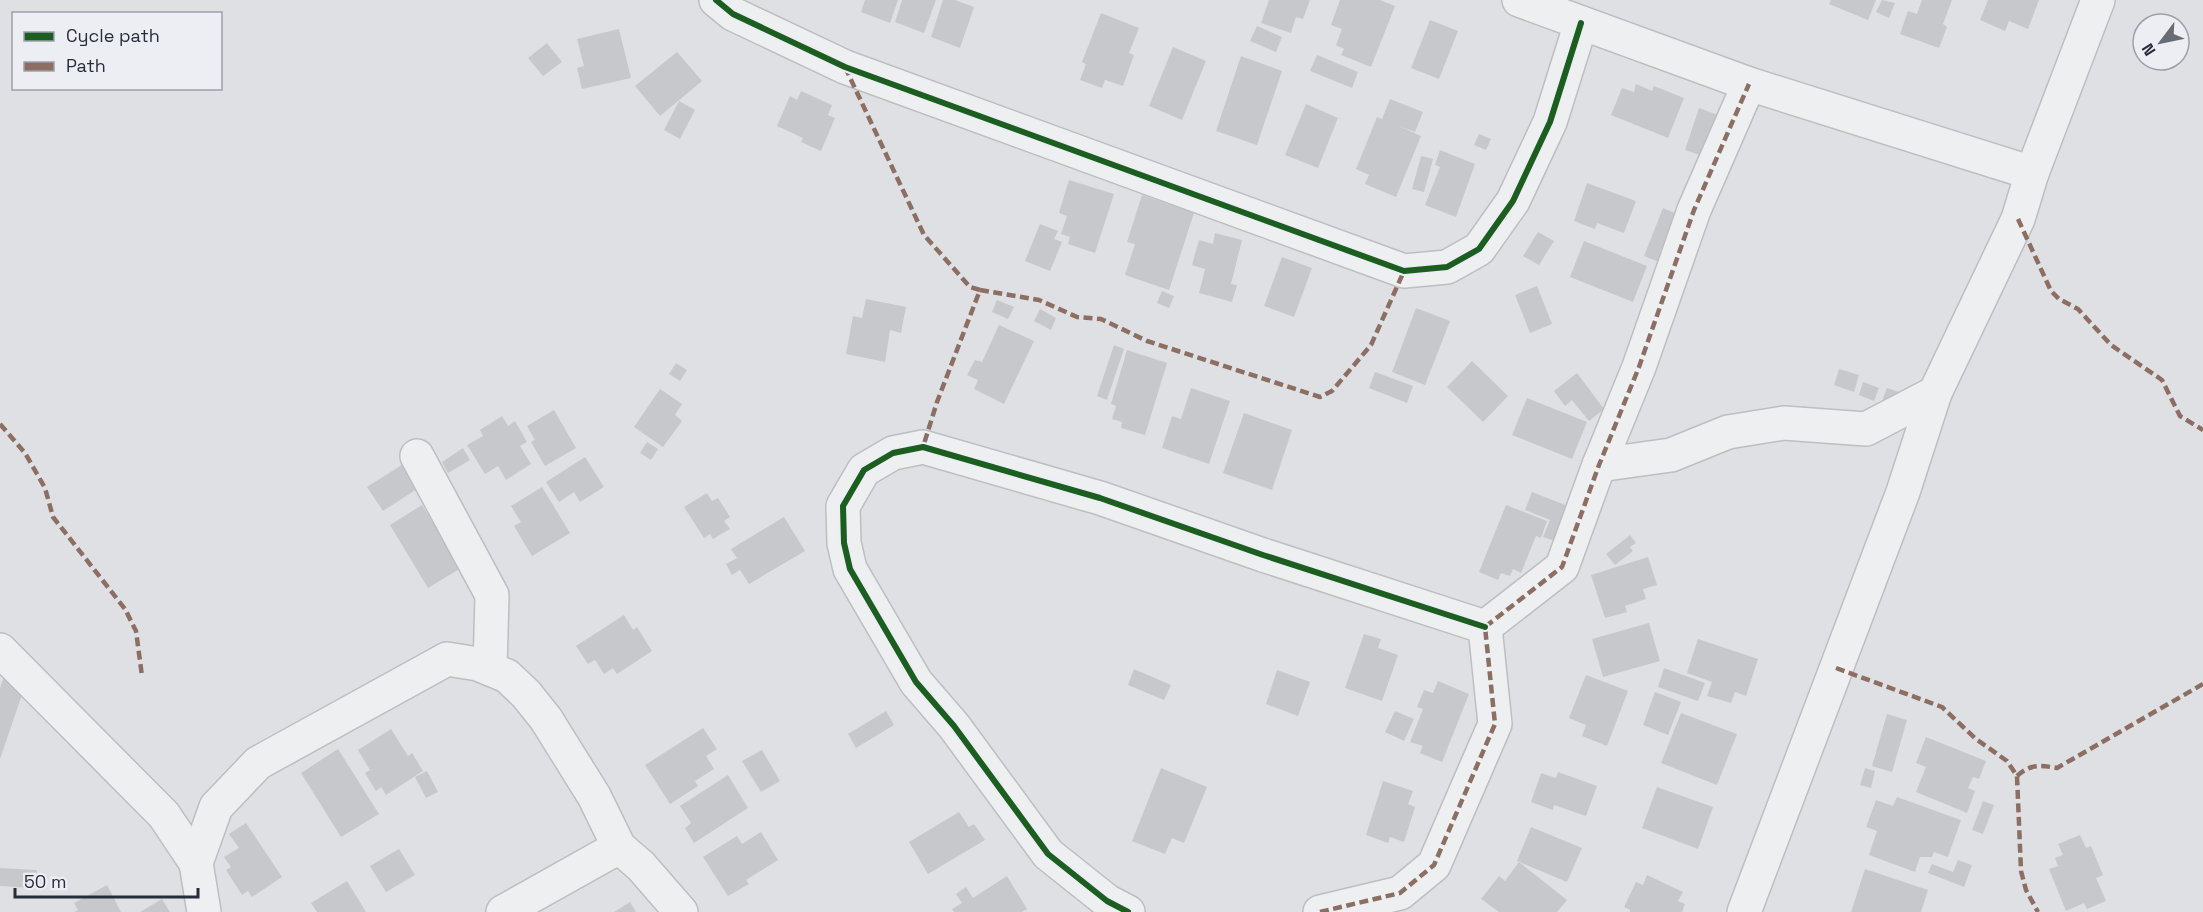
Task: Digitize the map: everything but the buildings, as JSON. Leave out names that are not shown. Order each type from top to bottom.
[{"type":"street","points":[[716,0],[733,14],[845,67],[1404,271],[1447,267],[1479,249],[1513,201],[1550,122],[1581,23]]},
{"type":"street","points":[[1519,0],[1749,84],[2032,173]]},
{"type":"street","points":[[1744,912],[1903,492],[1935,393],[2018,219],[2032,173],[2098,0]]},
{"type":"street","points":[[1485,627],[1562,567],[1599,465],[1639,367],[1694,210],[1749,84]]},
{"type":"street","points":[[1599,465],[1671,455],[1728,432],[1784,423],[1866,429],[1935,393]]},
{"type":"street","points":[[1128,912],[1107,901],[1048,854],[954,726],[916,682],[850,569],[844,543],[843,506],[864,471],[893,453],[923,447],[1100,498],[1263,555],[1485,627]]},
{"type":"street","points":[[417,456],[492,595],[490,669]]},
{"type":"street","points":[[1320,912],[1400,893],[1434,865],[1495,724],[1485,627]]},
{"type":"street","points":[[0,650],[164,815],[196,863],[204,912]]},
{"type":"street","points":[[196,863],[216,807],[258,763],[447,659],[478,664],[507,676],[526,694],[546,718],[594,796],[619,848],[641,866],[681,912]]},
{"type":"street","points":[[503,912],[619,848]]},
{"type":"marked path","points":[[845,67],[924,235],[970,287],[980,290],[937,402],[923,447]]},
{"type":"marked path","points":[[1320,912],[1400,893],[1434,865],[1495,724],[1485,627],[1562,567],[1599,465],[1639,367],[1694,210],[1749,84]]},
{"type":"marked path","points":[[2018,219],[2051,291],[2059,299],[2078,309],[2111,345],[2162,380],[2180,416],[2203,430]]},
{"type":"marked path","points":[[980,290],[1039,300],[1077,317],[1101,319],[1147,341],[1320,397],[1332,391],[1371,345],[1404,271]]},
{"type":"marked path","points":[[0,424],[25,453],[45,488],[53,517],[125,609],[136,631],[142,676]]},
{"type":"marked path","points":[[1836,668],[1942,707],[1976,739],[2007,761],[2017,776],[2021,871],[2026,890],[2038,912]]},
{"type":"marked path","points":[[2017,776],[2026,769],[2036,766],[2057,768],[2203,684]]},
{"type":"cycle path","points":[[716,0],[733,14],[845,67],[1404,271],[1447,267],[1479,249],[1513,201],[1550,122],[1581,23]]},
{"type":"cycle path","points":[[1128,912],[1107,901],[1048,854],[954,726],[916,682],[850,569],[844,543],[843,506],[864,470],[893,453],[923,447],[1100,498],[1263,555],[1485,627]]}]
